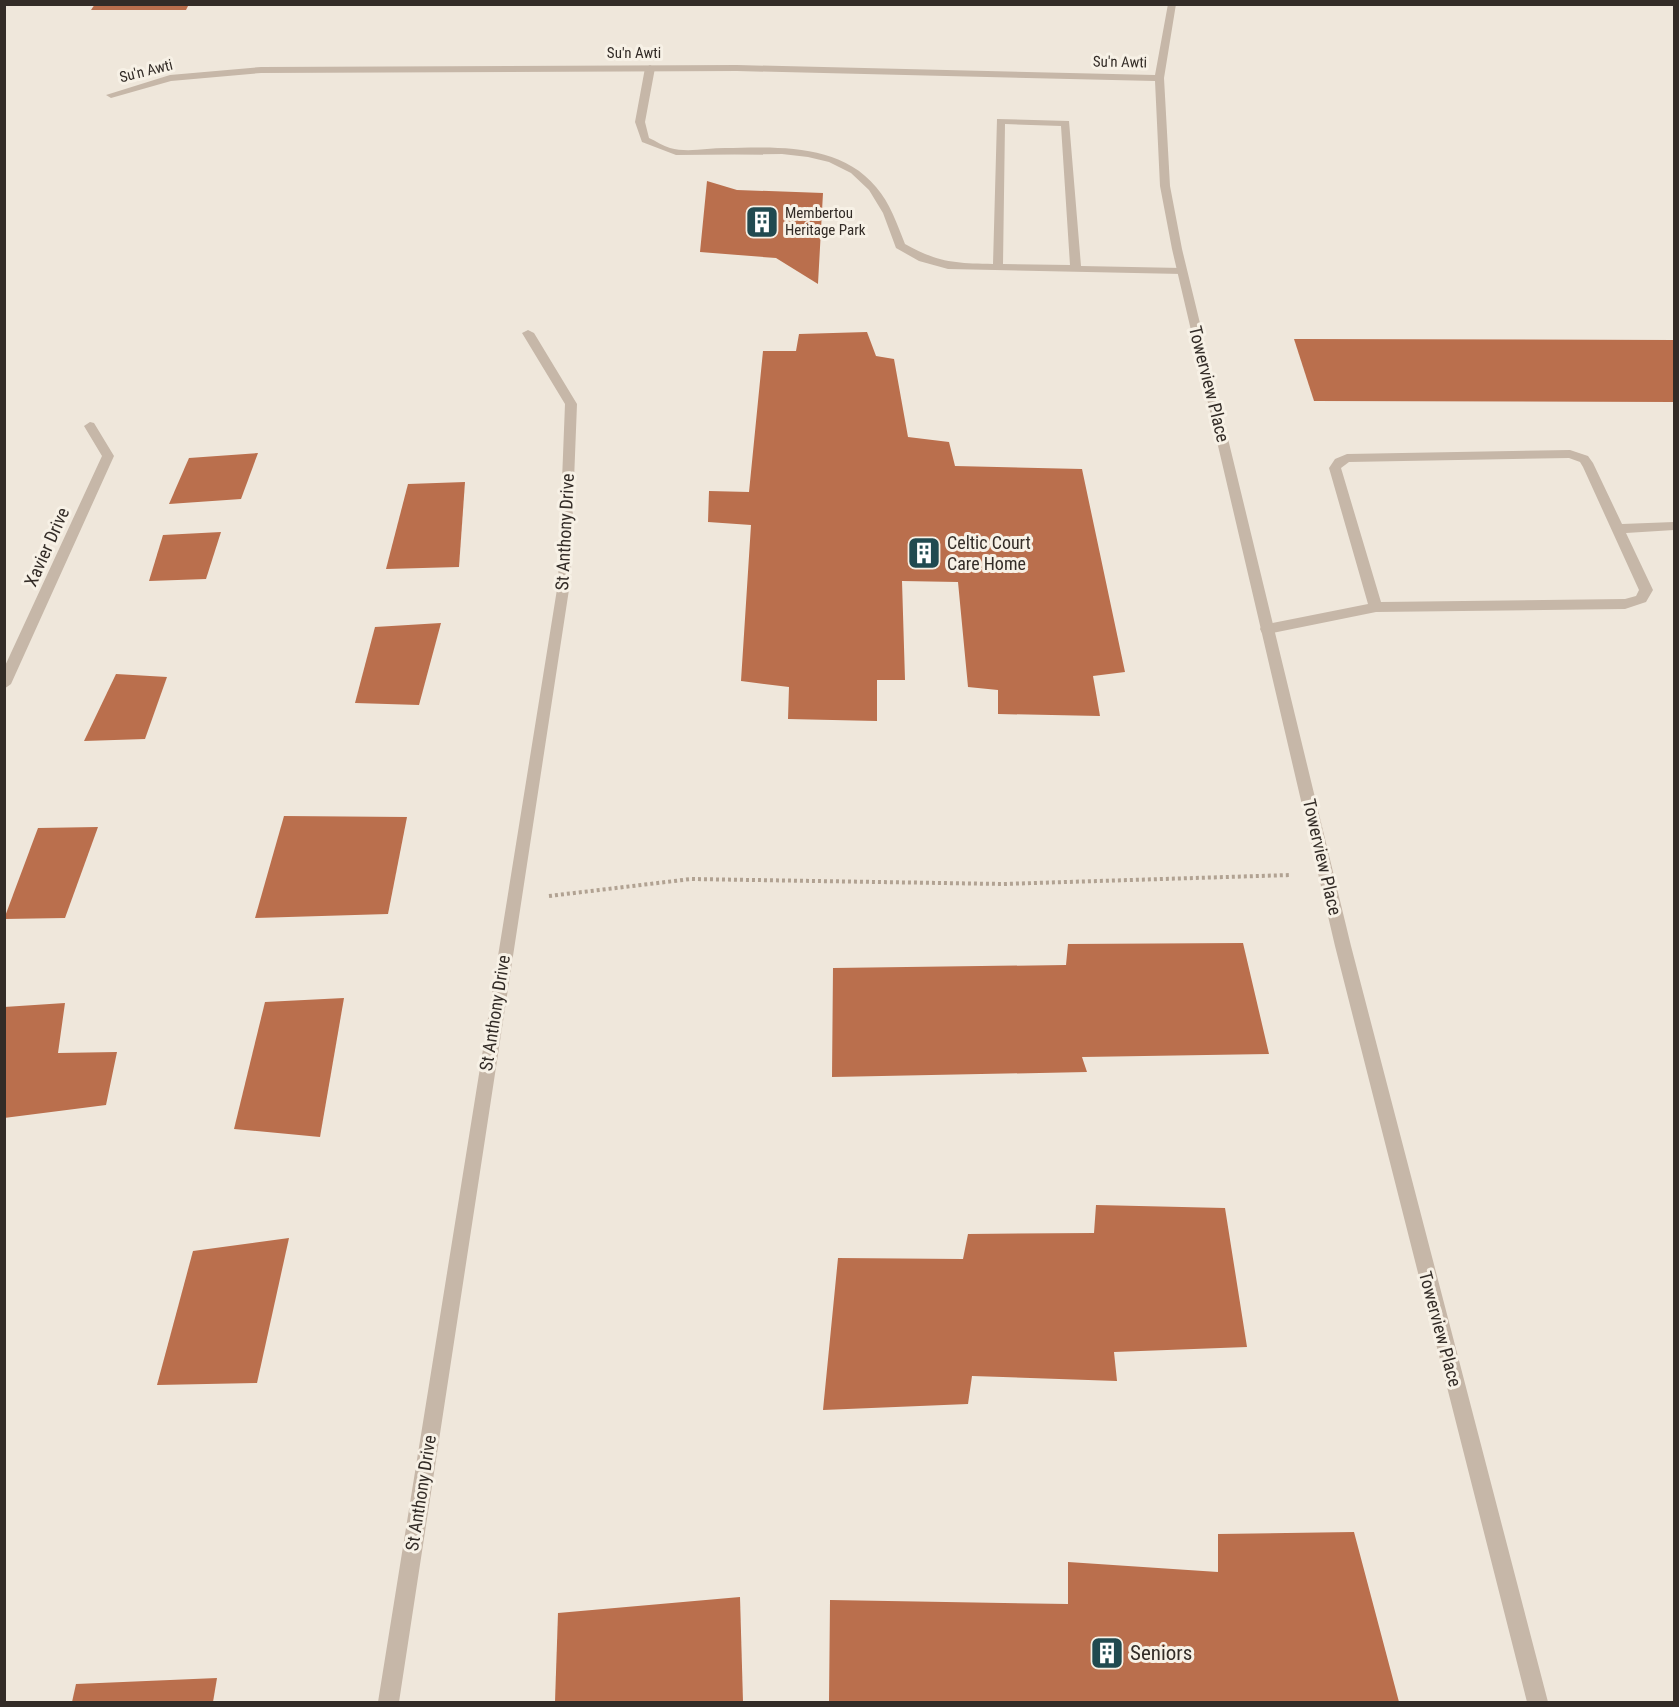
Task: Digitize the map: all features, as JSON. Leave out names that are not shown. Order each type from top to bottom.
[{"type":"street","name":"Towerview Place","points":[[1172,4],[1159,78],[1165,186],[1182,271],[1326,874],[1403,1183],[1538,1702]]},
{"type":"street","points":[[650,68],[640,122],[645,140],[671,152],[809,152],[848,165],[873,189],[894,225],[900,246],[923,259],[948,266],[1182,271]]},
{"type":"street","name":"Su'n Awti","points":[[111,95],[170,78],[261,70],[737,68],[1159,78]]},
{"type":"street","points":[[998,268],[1000,121],[1066,123],[1076,269]]},
{"type":"street","name":"St Anthony Drive","points":[[388,1702],[512,900],[564,584],[571,404],[528,333]]},
{"type":"street","name":"Xavier Drive","points":[[4,684],[108,456],[90,426]]},
{"type":"street","points":[[1267,629],[1376,606],[1625,604],[1641,598],[1646,590],[1584,459],[1570,454],[1347,458],[1335,468],[1376,606]]},
{"type":"street","points":[[1618,529],[1674,526]]},
{"type":"path","points":[[512,900],[691,879],[1003,884],[1326,874]]},
{"type":"building","points":[[95,4],[189,4],[186,10],[91,10]]},
{"type":"building","name":"Membertou Heritage Park","points":[[707,181],[737,190],[823,193],[818,284],[776,258],[700,252]]},
{"type":"building","name":"Celtic Court Care Home","points":[[867,332],[876,356],[894,359],[908,437],[949,442],[955,466],[1082,469],[1125,672],[1093,676],[1100,716],[998,714],[998,690],[968,687],[958,582],[902,581],[905,680],[877,680],[877,721],[788,719],[789,687],[741,681],[751,525],[708,522],[709,491],[749,492],[763,351],[796,351],[799,334]]},
{"type":"building","points":[[1294,339],[1674,340],[1674,402],[1314,401]]},
{"type":"building","points":[[258,453],[241,499],[169,504],[189,458]]},
{"type":"building","points":[[465,482],[459,567],[386,569],[408,484]]},
{"type":"building","points":[[221,532],[206,579],[149,581],[163,535]]},
{"type":"building","points":[[441,623],[419,705],[355,703],[375,627]]},
{"type":"building","points":[[116,674],[167,677],[145,739],[84,741]]},
{"type":"building","points":[[284,816],[407,817],[388,914],[255,918]]},
{"type":"building","points":[[98,827],[65,918],[4,919],[38,828]]},
{"type":"building","points":[[1243,943],[1269,1054],[1082,1057],[1087,1072],[832,1077],[833,968],[1066,965],[1068,944]]},
{"type":"building","points":[[344,998],[320,1137],[234,1129],[265,1002]]},
{"type":"building","points":[[65,1003],[58,1053],[117,1052],[106,1105],[4,1118],[4,1007]]},
{"type":"building","points":[[1096,1205],[1225,1208],[1247,1347],[1114,1352],[1117,1381],[972,1376],[968,1404],[823,1410],[838,1258],[963,1259],[968,1234],[1094,1233]]},
{"type":"building","points":[[289,1238],[257,1383],[157,1385],[193,1251]]},
{"type":"building","name":"Seniors","points":[[1354,1532],[1399,1702],[829,1702],[830,1600],[1068,1604],[1068,1562],[1218,1572],[1218,1534]]},
{"type":"building","points":[[740,1597],[743,1702],[555,1702],[558,1613]]},
{"type":"building","points":[[217,1678],[213,1702],[72,1702],[76,1684]]},
{"type":"place","name":"Membertou Heritage Park","points":[[762,222]]},
{"type":"place","name":"Celtic Court Care Home","points":[[924,553]]},
{"type":"place","name":"Seniors","points":[[1107,1653]]}]
